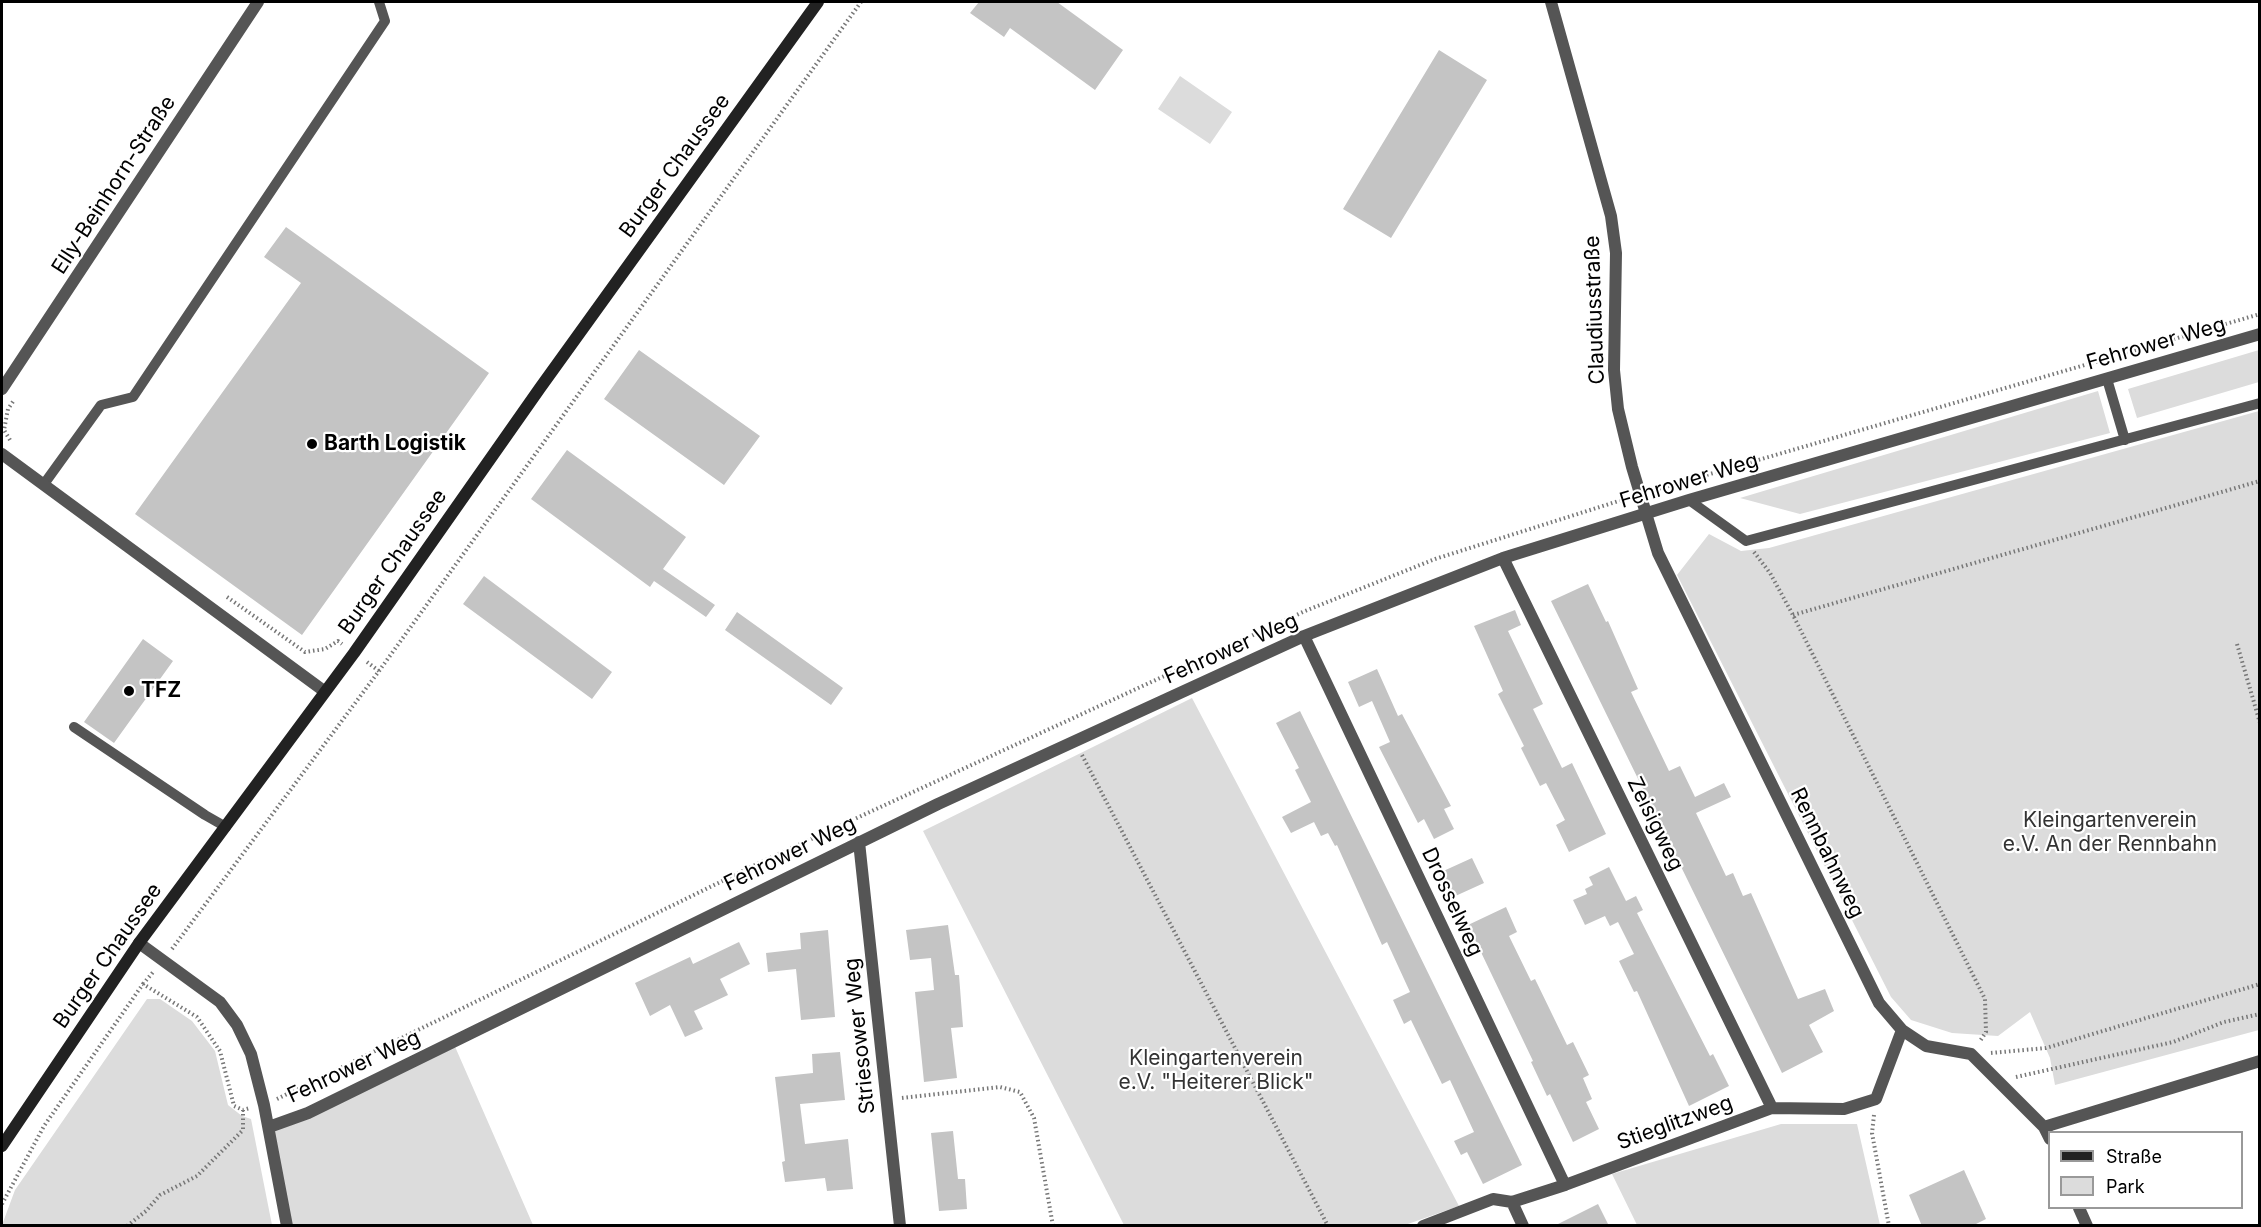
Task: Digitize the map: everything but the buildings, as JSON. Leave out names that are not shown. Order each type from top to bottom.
[{"type":"main road","name":"Burger Chaussee","points":[[2,1146],[139,943],[324,691],[818,2]]},
{"type":"street","name":"Elly-Beinhorn-Straße","points":[[2,389],[258,2]]},
{"type":"street","name":"Claudiusstraße","points":[[1551,2],[1611,216],[1616,253],[1614,370],[1618,409],[1646,514]]},
{"type":"street","name":"Fehrower Weg","points":[[269,1126],[308,1113],[859,842],[1305,636],[1503,558],[1689,500],[2259,334]]},
{"type":"street","points":[[2,454],[324,691]]},
{"type":"street","name":"Rennbahnweg","points":[[1646,514],[1658,553],[1879,1003],[1902,1030],[1926,1046],[1971,1054]]},
{"type":"street","name":"Zeisigweg","points":[[1503,558],[1772,1108]]},
{"type":"street","name":"Drosselweg","points":[[1305,636],[1565,1185]]},
{"type":"street","name":"Striesower Weg","points":[[859,842],[900,1226]]},
{"type":"street","points":[[139,943],[220,1002],[237,1025],[251,1054],[269,1126],[287,1226]]},
{"type":"street","points":[[1876,1099],[1902,1030]]},
{"type":"street","points":[[1971,1054],[2044,1127],[2048,1137]]},
{"type":"street","points":[[2044,1127],[2259,1061]]},
{"type":"street","name":"Stieglitzweg","points":[[1423,1226],[1493,1199],[1512,1202],[1565,1185],[1772,1108],[1844,1109],[1876,1099]]},
{"type":"street","points":[[1512,1202],[1523,1226]]},
{"type":"street","points":[[2079,1209],[2087,1226]]},
{"type":"lane","points":[[44,484],[101,405],[133,397],[385,21],[379,2]]},
{"type":"lane","points":[[2108,379],[2125,440]]},
{"type":"lane","points":[[1689,500],[1746,542],[2259,403]]},
{"type":"lane","points":[[74,727],[205,816],[226,826]]},
{"type":"path","points":[[143,984],[386,661],[861,2]]},
{"type":"path","points":[[1793,615],[2259,481]]},
{"type":"path","points":[[1746,542],[1770,573],[1793,615],[1985,999],[1986,1032],[1971,1054]]},
{"type":"path","points":[[2237,644],[2259,723]]},
{"type":"path","points":[[1065,723],[1328,1226]]},
{"type":"path","points":[[1971,1054],[2046,1048],[2259,984]]},
{"type":"path","points":[[1998,1081],[2173,1042],[2224,1022],[2259,1014]]},
{"type":"path","points":[[886,1099],[1000,1087],[1020,1092],[1034,1118],[1053,1226]]},
{"type":"path","points":[[1876,1099],[1872,1133],[1889,1226]]},
{"type":"path","points":[[127,1226],[146,1211],[160,1195],[197,1176],[243,1130],[243,1110]]},
{"type":"green space","points":[[1180,76],[1232,112],[1210,144],[1158,109]]},
{"type":"green space","points":[[2259,350],[2259,382],[2137,418],[2128,389]]},
{"type":"green space","points":[[2098,391],[2110,433],[1800,514],[1740,498]]},
{"type":"green space","name":"Kleingartenverein e.V. An der Rennbahn","points":[[2259,411],[2259,1030],[2055,1085],[2050,1058],[2030,1012],[1998,1036],[1952,1033],[1911,1020],[1891,997],[1677,575],[1709,534],[1741,551],[1769,548]]},
{"type":"green space","name":"Kleingartenverein e.V. \"Heiterer Blick\"","points":[[1192,698],[1459,1206],[1405,1225],[1124,1225],[923,831]]},
{"type":"green space","points":[[147,999],[160,999],[192,1021],[215,1051],[228,1105],[242,1116],[251,1119],[272,1225],[2,1225],[15,1190]]},
{"type":"green space","points":[[453,1042],[533,1225],[287,1225],[269,1127]]},
{"type":"green space","points":[[1781,1124],[1857,1124],[1880,1225],[1637,1225],[1612,1174]]},
{"type":"place","name":"Barth Logistik","points":[[312,444]]},
{"type":"place","name":"TFZ","points":[[129,691]]}]
